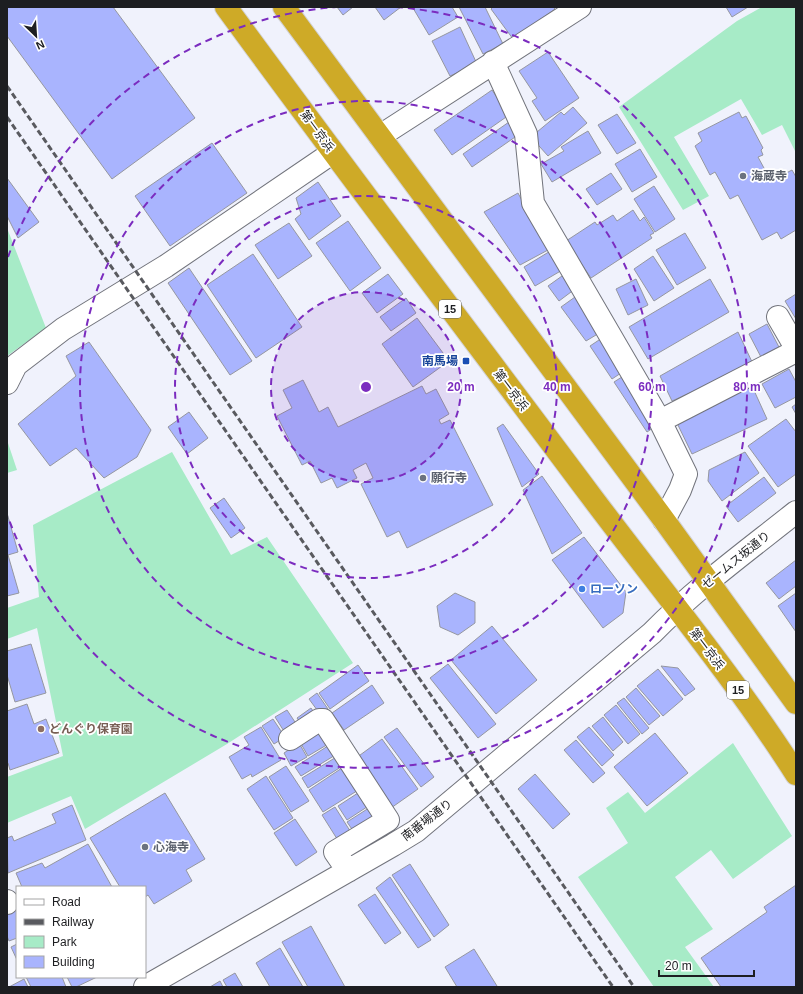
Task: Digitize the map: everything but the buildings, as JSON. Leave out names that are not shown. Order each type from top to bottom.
[{"type":"highway","name":"第一京浜","points":[[226,7],[332,153],[676,608],[778,746],[796,774]]},
{"type":"highway","points":[[284,7],[664,520],[796,703]]},
{"type":"street","points":[[380,136],[572,9]]},
{"type":"street","points":[[493,62],[526,134],[533,203],[660,421],[686,474],[680,490],[664,520]]},
{"type":"street","points":[[7,383],[16,365],[63,329],[166,266],[332,153]]},
{"type":"street","points":[[660,421],[796,349],[778,317]]},
{"type":"street","name":"ゼームス坂通り","points":[[676,608],[796,512]]},
{"type":"street","name":"南番場通り","points":[[145,987],[393,845],[416,830],[448,805],[652,633],[676,608]]},
{"type":"street","points":[[290,739],[319,720],[323,720],[388,820],[336,852],[348,871]]},
{"type":"green space","points":[[762,7],[794,7],[796,10],[796,153],[782,125],[762,135],[741,99],[674,137],[709,196],[683,210],[619,107],[737,21]]},
{"type":"green space","points":[[7,228],[46,328],[7,356]]},
{"type":"green space","points":[[7,440],[17,470],[7,473]]},
{"type":"green space","points":[[172,452],[231,555],[267,537],[353,663],[227,744],[85,829],[71,796],[7,823],[7,777],[63,756],[37,628],[7,639],[7,608],[39,597],[33,525]]},
{"type":"green space","points":[[733,743],[792,836],[733,879],[711,850],[675,877],[713,929],[685,947],[714,987],[654,987],[578,877],[628,843],[606,808],[628,792],[645,813]]},
{"type":"railway","points":[[7,86],[634,987]]},
{"type":"railway","points":[[7,117],[613,987]]},
{"type":"place","name":"海蔵寺","points":[[743,176]]},
{"type":"place","name":"南馬場","points":[[466,361]]},
{"type":"place","name":"願行寺","points":[[423,478]]},
{"type":"place","name":"ローソン","points":[[582,589]]},
{"type":"place","name":"どんぐり保育園","points":[[41,729]]},
{"type":"place","name":"心海寺","points":[[145,847]]}]
